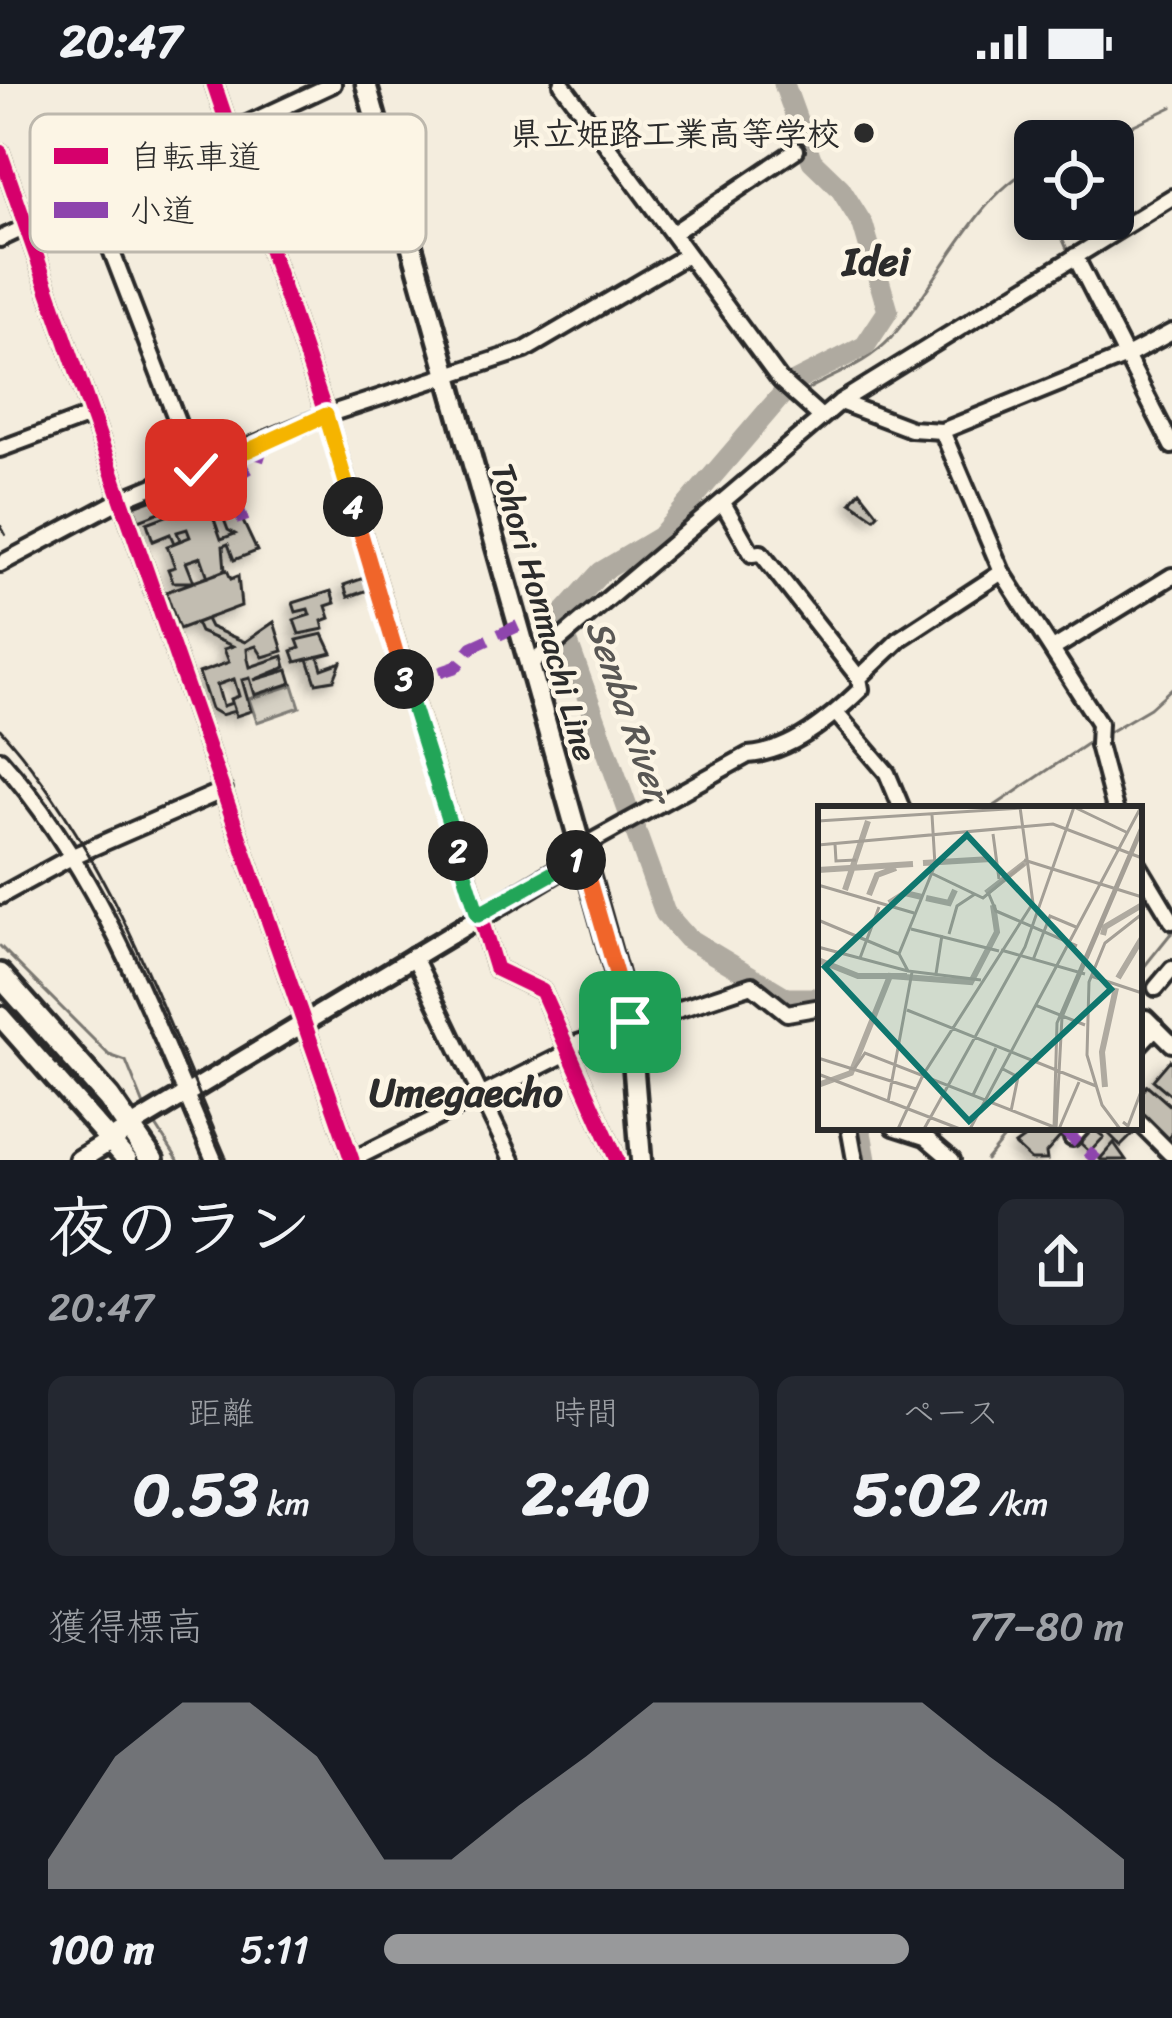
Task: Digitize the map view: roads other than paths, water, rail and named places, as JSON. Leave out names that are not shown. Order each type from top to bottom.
[{"type":"highway","points":[[0,975],[123,1133],[152,1160]]},
{"type":"main road","name":"Tohori Honmachi Line","points":[[366,84],[374,114]]},
{"type":"main road","name":"Tohori Honmachi Line","points":[[413,252],[630,1022],[641,1160]]},
{"type":"main road","points":[[0,1016],[123,1133],[127,1160]]},
{"type":"main road","points":[[80,1160],[123,1133]]},
{"type":"street","points":[[214,84],[224,114]]},
{"type":"street","points":[[273,114],[333,84]]},
{"type":"street","points":[[562,84],[780,380],[821,417]]},
{"type":"street","points":[[673,233],[796,150]]},
{"type":"street","points":[[0,152],[30,232]]},
{"type":"street","points":[[530,665],[840,402],[1172,197]]},
{"type":"street","points":[[0,238],[28,226]]},
{"type":"street","points":[[37,252],[352,1160],[565,1054],[566,1046]]},
{"type":"street","points":[[112,252],[196,470]]},
{"type":"street","points":[[271,252],[326,415],[496,969],[542,991],[617,1160]]},
{"type":"street","points":[[0,564],[122,499],[326,415],[447,371],[525,350],[687,255]]},
{"type":"street","points":[[1076,256],[1172,446]]},
{"type":"street","points":[[840,402],[911,429],[942,431],[1129,355],[1172,332]]},
{"type":"street","points":[[0,449],[92,415]]},
{"type":"street","points":[[942,431],[1002,572],[1099,724],[1098,745],[1113,806]]},
{"type":"street","points":[[123,1133],[625,824],[748,754],[772,753],[836,713],[861,688],[859,678],[761,553],[752,554],[723,502]]},
{"type":"street","points":[[859,678],[902,638],[1002,572]]},
{"type":"street","points":[[1053,649],[1172,576]]},
{"type":"street","points":[[836,713],[887,773],[901,806]]},
{"type":"street","points":[[0,759],[73,856],[214,1160]]},
{"type":"street","points":[[0,896],[73,856],[224,790]]},
{"type":"street","points":[[1142,873],[1171,919]]},
{"type":"street","points":[[413,956],[512,1160]]},
{"type":"street","points":[[1156,988],[1172,969]]},
{"type":"street","points":[[566,1046],[752,985],[787,1012],[818,1007]]},
{"type":"street","points":[[1142,1039],[1151,1022],[1172,1043]]},
{"type":"street","points":[[1142,1125],[1168,1154]]},
{"type":"street","points":[[850,1130],[855,1160]]},
{"type":"street","points":[[903,1130],[925,1137],[952,1160]]},
{"type":"waterway","name":"Senba River","points":[[784,84],[812,161],[840,188],[863,225],[888,311],[865,346],[792,383],[660,537],[601,572],[559,618],[665,913],[687,938],[787,998],[818,998]]},
{"type":"waterway","points":[[1134,125],[1172,107]]},
{"type":"waterway","points":[[803,392],[860,362],[891,338],[976,219],[1014,179]]},
{"type":"waterway","points":[[1063,240],[1070,256]]},
{"type":"waterway","points":[[738,446],[790,399]]},
{"type":"waterway","points":[[1104,735],[1150,708],[1172,688]]},
{"type":"waterway","points":[[1090,742],[1108,806]]},
{"type":"waterway","points":[[994,806],[1088,743]]},
{"type":"waterway","points":[[1142,884],[1171,934]]},
{"type":"waterway","points":[[1142,969],[1172,932]]},
{"type":"waterway","points":[[0,946],[109,1055],[126,1061],[145,1108]]},
{"type":"waterway","points":[[153,1121],[178,1160]]},
{"type":"waterway","name":"Senba River","points":[[861,1130],[866,1160]]},
{"type":"waterway","points":[[986,1160],[1011,1130]]},
{"type":"railway","points":[[0,729],[39,777],[103,880],[227,1160]]},
{"type":"place","name":"県立姫路工業高等学校","points":[[864,133]]},
{"type":"district","name":"Idei","points":[[876,261]]},
{"type":"district","name":"Umegaecho","points":[[466,1092]]}]
